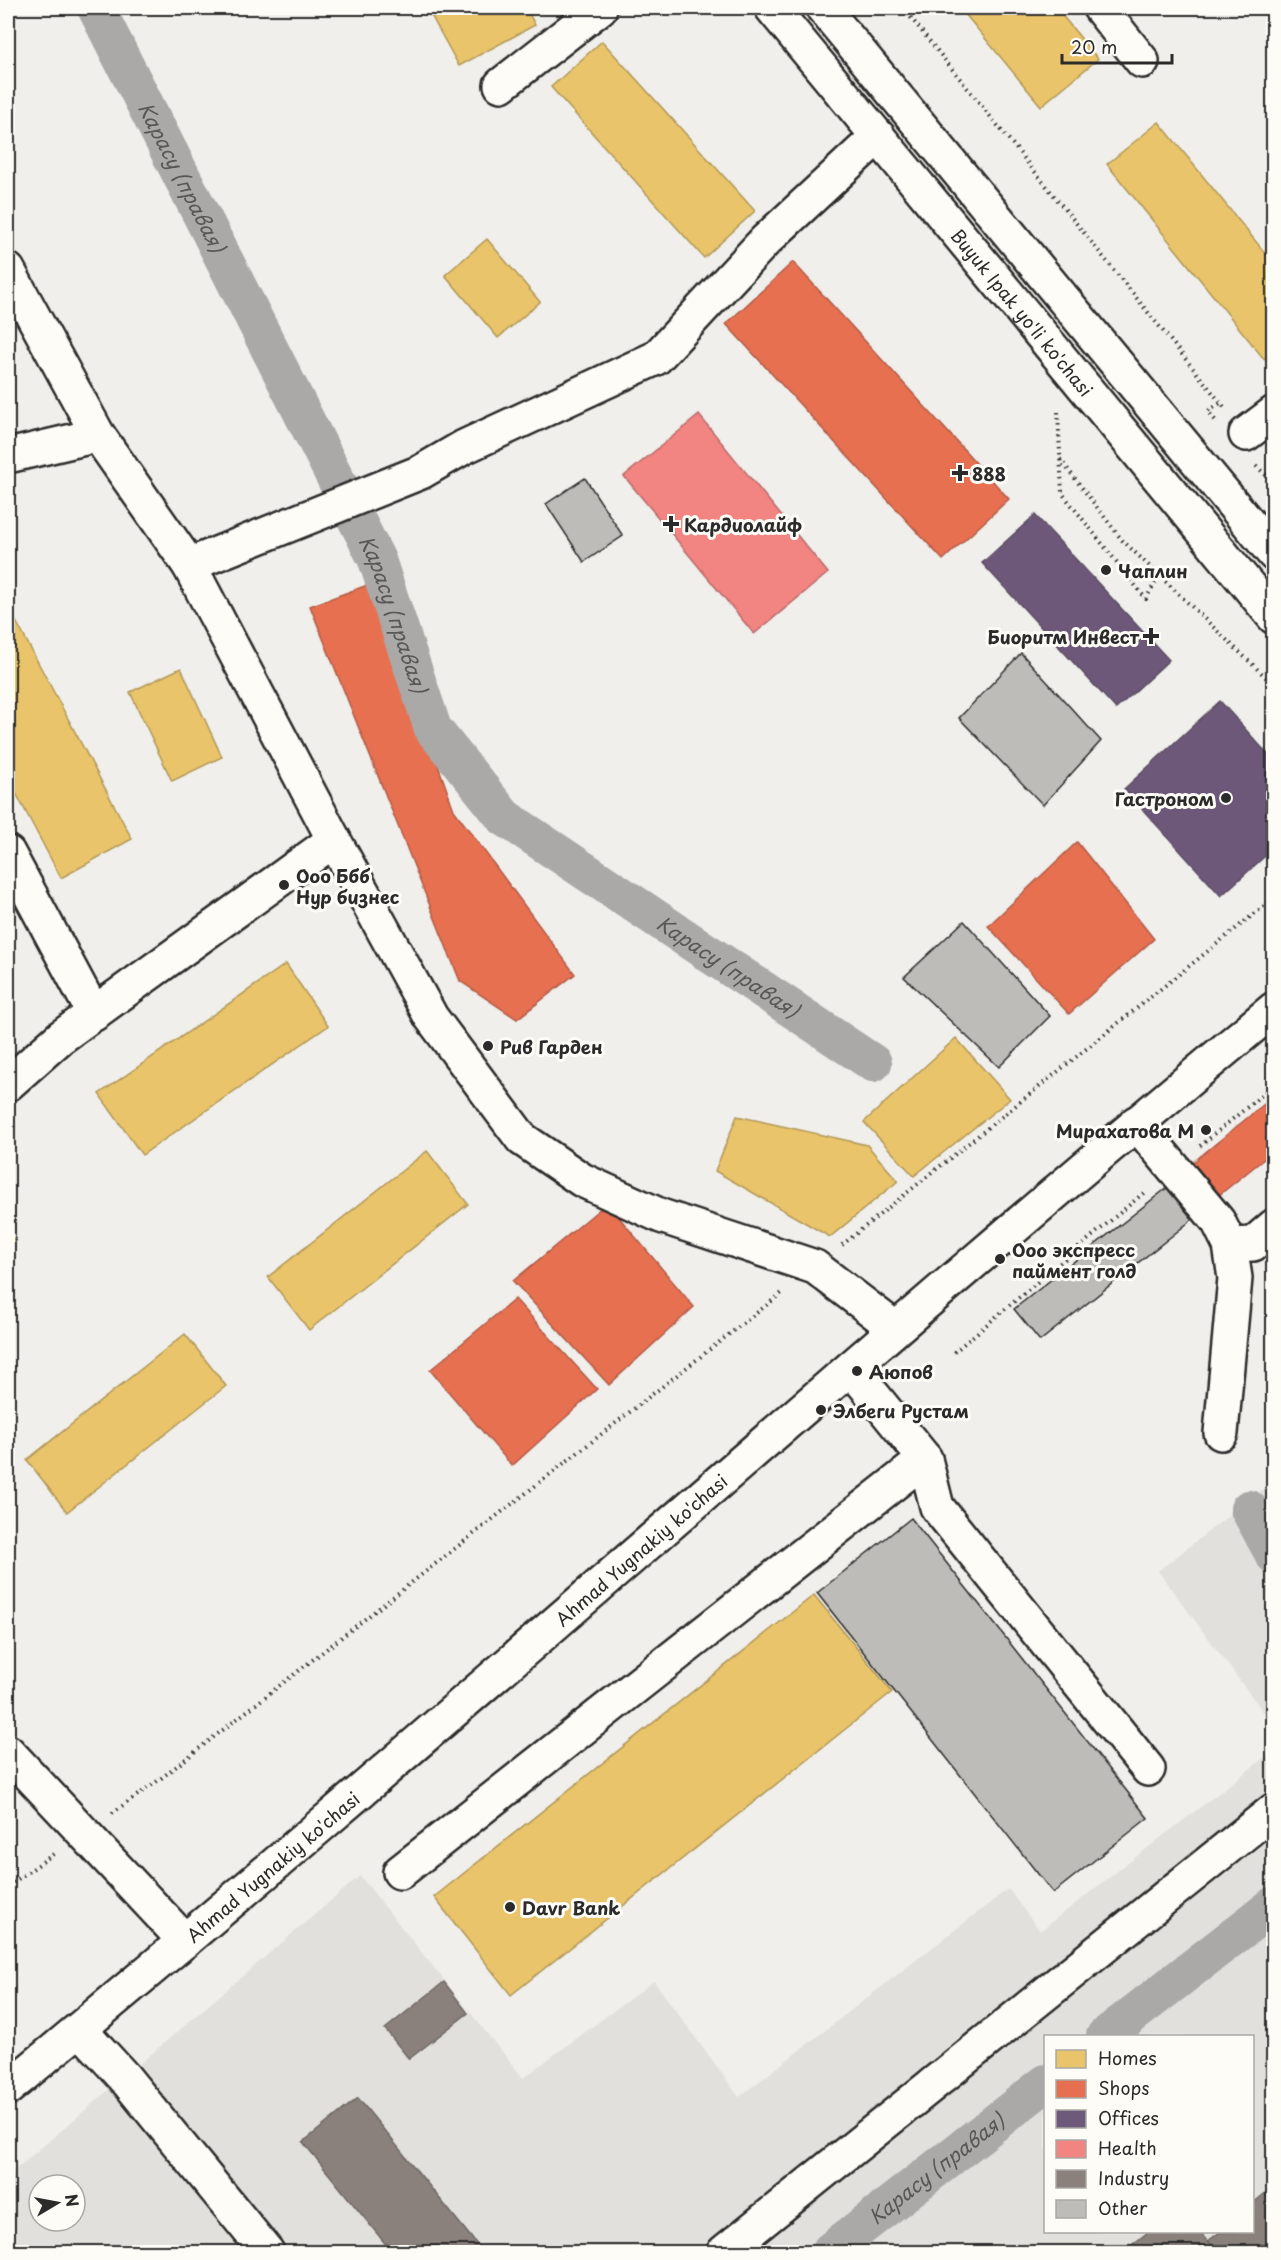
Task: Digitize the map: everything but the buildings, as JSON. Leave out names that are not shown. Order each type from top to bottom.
[{"type":"street","points":[[501,85],[600,8]]},
{"type":"street","name":"Buyuk Ipak yo'li ko'chasi","points":[[772,8],[1274,617]]},
{"type":"street","points":[[823,8],[1274,554]]},
{"type":"street","points":[[1100,8],[1142,61]]},
{"type":"street","points":[[189,565],[422,472],[464,447],[656,358],[765,241],[878,136]]},
{"type":"street","points":[[8,270],[98,435],[189,565],[334,840],[431,1017],[522,1139],[582,1180],[662,1216],[815,1267],[895,1328]]},
{"type":"street","points":[[1246,435],[1274,413]]},
{"type":"street","points":[[8,456],[98,435]]},
{"type":"street","points":[[8,1084],[61,1037],[334,840]]},
{"type":"street","points":[[8,853],[94,1014]]},
{"type":"street","name":"Ahmad Yugnakiy ko'chasi","points":[[8,2088],[185,1941],[895,1328],[1274,1009]]},
{"type":"street","points":[[1136,1123],[1172,1169],[1218,1221],[1230,1245],[1234,1278],[1221,1432]]},
{"type":"street","points":[[1230,1245],[1253,1244],[1274,1226]]},
{"type":"street","points":[[850,1368],[925,1459],[937,1507],[1148,1769]]},
{"type":"street","points":[[400,1872],[925,1459]]},
{"type":"street","points":[[8,1752],[185,1941]]},
{"type":"street","points":[[724,2253],[1274,1810]]},
{"type":"street","points":[[80,2029],[124,2077],[267,2253]]},
{"type":"path","points":[[903,8],[1246,435]]},
{"type":"path","points":[[1208,411],[1221,403]]},
{"type":"path","points":[[1058,404],[1062,494],[1146,599],[1158,576]]},
{"type":"path","points":[[1060,459],[1122,540],[1274,685]]},
{"type":"path","points":[[1268,477],[1274,470]]},
{"type":"path","points":[[8,1886],[154,1783],[815,1267],[1274,898]]},
{"type":"path","points":[[954,1352],[1274,1084]]},
{"type":"shaded area","points":[[1273,1481],[1273,1725],[1158,1571]]},
{"type":"shaded area","points":[[1273,1751],[1273,2252],[8,2252],[8,2176],[360,1876],[523,2078],[654,1981],[739,2097],[1008,1889],[1040,1931]]},
{"type":"waterway","name":"Карасу (правая)","points":[[96,8],[377,560],[433,729],[504,817],[873,1063]]},
{"type":"waterway","name":"Карасу (правая)","points":[[1249,1509],[1274,1555]]},
{"type":"waterway","name":"Карасу (правая)","points":[[1106,2035],[1274,1905]]},
{"type":"waterway","name":"Карасу (правая)","points":[[829,2252],[1044,2085]]},
{"type":"place","name":"888","points":[[960,473]]},
{"type":"place","name":"Кардиолайф","points":[[671,524]]},
{"type":"place","name":"Чаплин","points":[[1106,570]]},
{"type":"place","name":"Биоритм Инвест","points":[[1151,636]]},
{"type":"place","name":"Гастроном","points":[[1226,798]]},
{"type":"place","name":"Ооо Ббб Нур бизнес","points":[[284,885]]},
{"type":"place","name":"Рив Гарден","points":[[488,1046]]},
{"type":"place","name":"Мирахатова М","points":[[1206,1130]]},
{"type":"place","name":"Ооо экспресс паймент голд","points":[[1000,1259]]},
{"type":"place","name":"Аюпов","points":[[857,1371]]},
{"type":"place","name":"Элбеги Рустам","points":[[821,1410]]},
{"type":"place","name":"Davr Bank","points":[[510,1907]]}]
